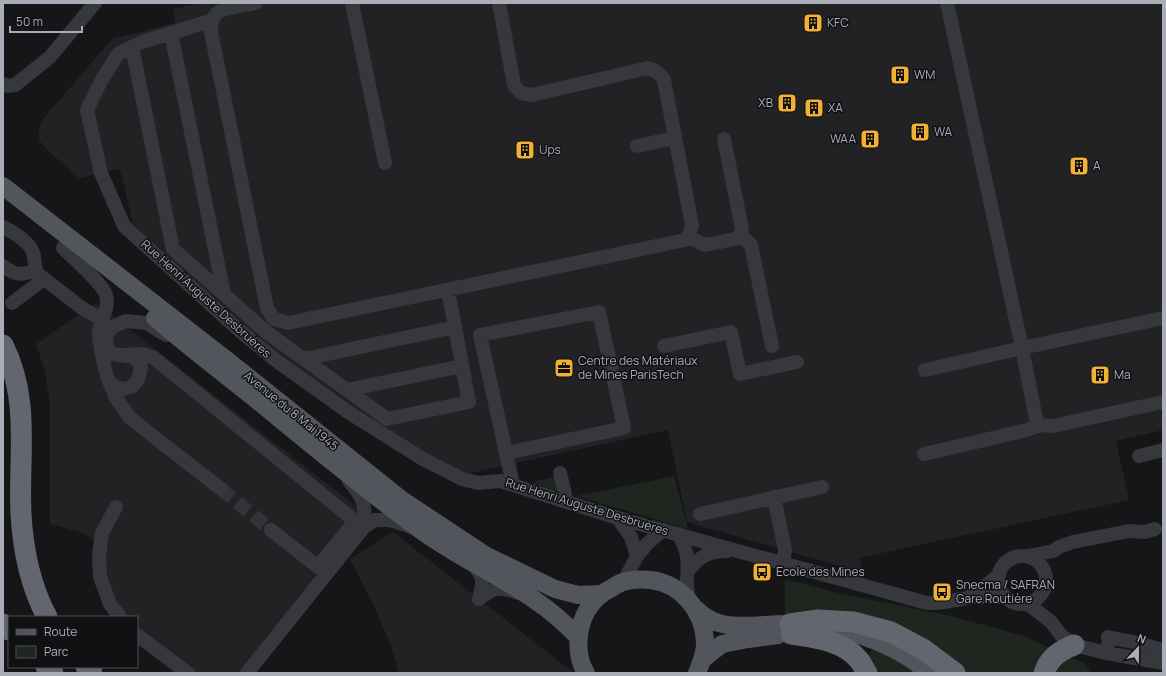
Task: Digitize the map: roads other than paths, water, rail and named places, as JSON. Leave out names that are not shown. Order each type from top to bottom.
[{"type":"highway","points":[[3,345],[17,383],[20,401],[22,438],[21,513],[24,548],[28,569],[47,616]]},
{"type":"highway","points":[[790,629],[818,620],[853,622],[891,632],[923,649],[955,673]]},
{"type":"highway","points":[[790,629],[840,645],[858,659],[867,673]]},
{"type":"highway","points":[[1044,673],[1052,657],[1074,644]]},
{"type":"main road","name":"Avenue du 8 Mai 1945","points":[[3,186],[216,352],[402,500],[485,554],[555,589],[578,595],[601,594]]},
{"type":"main road","name":"Avenue du 8 Mai 1945","points":[[3,201],[152,316],[332,461],[420,529],[470,561],[505,580],[538,602],[563,620],[578,637]]},
{"type":"main road","name":"Avenue du 8 Mai 1945","points":[[586,673],[579,654],[578,637],[582,621],[590,606],[601,594],[624,581],[642,579],[659,581],[675,589],[711,620],[732,626],[790,629],[838,635],[866,643],[899,659],[917,673]]},
{"type":"main road","name":"Avenue du 8 Mai 1945","points":[[692,605],[703,625],[705,642],[700,666]]},
{"type":"main road","name":"Avenue du 8 Mai 1945","points":[[700,666],[722,644],[790,629],[826,627],[862,636],[897,650],[929,673]]},
{"type":"street","points":[[3,84],[8,86],[15,85],[50,57],[95,3]]},
{"type":"street","name":"Rue Henri Auguste Desbruères","points":[[256,3],[221,11],[216,14],[213,20],[142,42],[118,54],[101,81],[87,110],[101,173],[124,226],[240,331],[274,359],[348,412],[423,459],[470,482],[478,483],[500,481],[618,518],[927,603],[938,604],[968,598],[1005,597],[1016,603],[1027,603],[1051,622],[1061,635],[1074,644],[1106,653],[1163,663]]},
{"type":"street","points":[[352,3],[385,163]]},
{"type":"street","points":[[213,20],[211,32],[267,308],[274,319],[288,323],[685,240],[688,237],[692,225],[664,80],[661,75],[648,68],[526,95],[517,90],[514,85],[499,3]]},
{"type":"street","points":[[947,3],[1036,419],[1040,425]]},
{"type":"street","points":[[170,33],[224,294]]},
{"type":"street","points":[[132,47],[174,249],[265,331],[387,419],[469,402],[448,290]]},
{"type":"street","points":[[637,146],[675,138]]},
{"type":"street","points":[[688,237],[705,245],[735,239],[740,235],[742,230],[724,139]]},
{"type":"street","points":[[3,227],[29,245],[33,252],[40,275],[82,308],[103,320]]},
{"type":"street","points":[[740,235],[751,245],[772,346]]},
{"type":"street","points":[[63,248],[95,279],[106,294],[107,305],[99,330],[108,381],[116,398],[130,418],[220,489]]},
{"type":"street","points":[[3,266],[21,275],[40,275]]},
{"type":"street","points":[[12,303],[40,275]]},
{"type":"street","points":[[506,453],[624,428],[599,312],[480,335],[512,485]]},
{"type":"street","points":[[926,370],[1163,318]]},
{"type":"street","points":[[265,331],[274,319]]},
{"type":"street","points":[[189,347],[146,323],[126,321],[112,327],[106,336],[107,347],[112,354],[142,354],[154,358],[354,521],[318,567],[271,530]]},
{"type":"street","points":[[304,359],[455,327]]},
{"type":"street","points":[[664,346],[731,332],[740,374],[796,362]]},
{"type":"street","points":[[108,381],[116,388],[126,389],[134,385],[139,378],[140,367],[135,358],[123,355]]},
{"type":"street","points":[[347,390],[462,366]]},
{"type":"street","points":[[924,454],[1027,430],[1040,425],[1053,426],[1163,402]]},
{"type":"street","points":[[1139,456],[1163,450]]},
{"type":"street","points":[[332,461],[358,492],[365,508],[364,527]]},
{"type":"street","points":[[560,473],[565,494],[563,501]]},
{"type":"street","points":[[700,514],[822,487]]},
{"type":"street","points":[[774,498],[785,550],[783,564]]},
{"type":"street","points":[[116,507],[102,533],[99,563],[100,577],[110,604],[119,616]]},
{"type":"street","points":[[618,518],[631,537],[637,556]]},
{"type":"street","points":[[248,673],[364,527],[375,520],[390,520],[420,529]]},
{"type":"street","points":[[624,581],[637,556],[662,530]]},
{"type":"street","name":"Rue Henri Auguste Desbruères","points":[[968,598],[998,575],[1004,563],[1018,555],[1029,556],[1053,551],[1073,542],[1129,531],[1145,532],[1155,530]]},
{"type":"street","points":[[679,534],[685,546],[688,571],[686,578],[692,605]]},
{"type":"street","points":[[688,571],[695,563],[709,553],[716,551],[737,551]]},
{"type":"street","points":[[1045,570],[1053,551]]},
{"type":"street","points":[[1029,556],[1040,563],[1045,570]]},
{"type":"street","points":[[470,561],[481,573],[483,586],[479,599],[490,590],[505,588],[538,602]]},
{"type":"street","name":"Rue Henri Auguste Desbruères","points":[[1045,570],[1047,577],[1044,592],[1051,622]]},
{"type":"street","points":[[998,575],[999,587],[1005,597]]},
{"type":"street","points":[[1027,603],[1038,598],[1044,592]]},
{"type":"street","points":[[1106,653],[1109,642],[1107,632],[1133,642],[1163,650]]},
{"type":"street","points":[[138,636],[188,673]]},
{"type":"tunnel","points":[[221,489],[271,530]]},
{"type":"place","name":"KFC","points":[[813,23]]},
{"type":"place","name":"WM","points":[[900,75]]},
{"type":"place","name":"XB","points":[[787,103]]},
{"type":"place","name":"XA","points":[[814,108]]},
{"type":"place","name":"WA","points":[[920,132]]},
{"type":"place","name":"WAA","points":[[870,139]]},
{"type":"place","name":"Ups","points":[[525,150]]},
{"type":"place","name":"A","points":[[1079,166]]},
{"type":"place","name":"Centre des Matériaux de Mines ParisTech","points":[[564,368]]},
{"type":"place","name":"Ma","points":[[1100,375]]},
{"type":"place","name":"Ecole des Mines","points":[[762,572]]},
{"type":"place","name":"Snecma / SAFRAN Gare Routière","points":[[942,592]]}]
